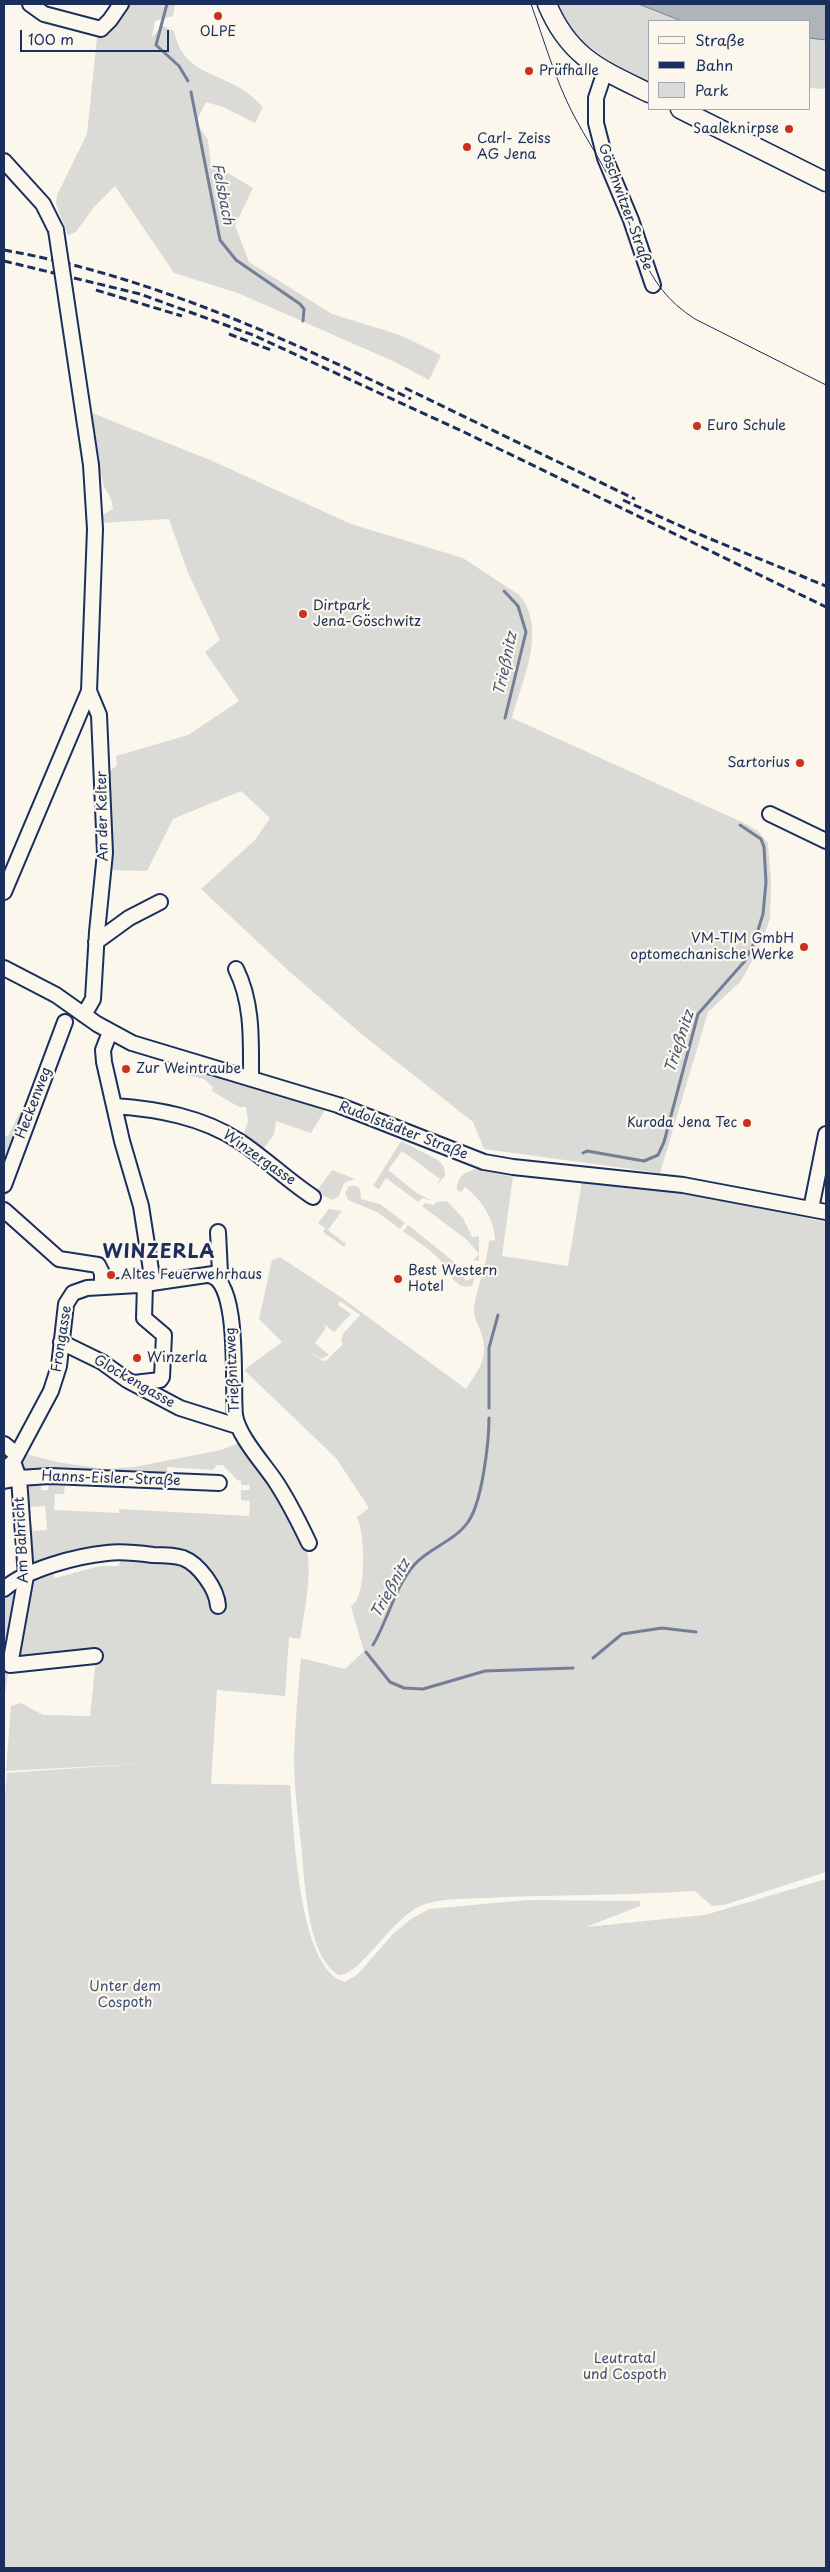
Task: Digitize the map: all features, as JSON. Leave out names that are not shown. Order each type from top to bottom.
[{"type":"main road","points":[[547,4],[563,36],[577,52],[605,71],[648,93]]},
{"type":"main road","points":[[682,110],[826,182]]},
{"type":"street","points":[[30,4],[44,14],[100,29],[110,20],[121,4]]},
{"type":"street","name":"Göschwitzer Straße","points":[[605,71],[596,98],[596,123],[605,158],[631,220],[653,286]]},
{"type":"street","points":[[4,160],[43,204],[56,230],[91,465],[95,530],[89,690],[23,841],[4,892]]},
{"type":"street","name":"An der Kelter","points":[[84,1015],[94,999],[96,942],[106,853],[99,715],[89,690]]},
{"type":"street","points":[[770,814],[826,841]]},
{"type":"street","points":[[96,942],[129,918],[160,902]]},
{"type":"street","name":"Rudolstädter Straße","points":[[4,968],[56,995],[110,1032],[145,1047],[338,1105],[484,1162],[514,1167],[683,1185],[826,1212]]},
{"type":"street","points":[[236,970],[244,984],[248,1004],[250,1078]]},
{"type":"street","name":"Heckenweg","points":[[4,1185],[65,1022]]},
{"type":"street","points":[[110,1032],[103,1050],[114,1106],[139,1199],[149,1284],[144,1318],[161,1330],[165,1338],[162,1377],[160,1380],[133,1383]]},
{"type":"street","name":"Winzergasse","points":[[114,1106],[162,1112],[210,1125],[242,1143],[313,1196]]},
{"type":"street","points":[[811,1209],[826,1134]]},
{"type":"street","points":[[4,1210],[61,1260],[99,1265],[102,1273],[102,1286]]},
{"type":"street","points":[[149,1284],[220,1273],[218,1232]]},
{"type":"street","name":"Trießnitzweg","points":[[209,1275],[217,1278],[222,1284],[230,1316],[234,1342],[234,1406],[237,1426],[289,1502],[309,1543]]},
{"type":"street","name":"Frongasse","points":[[11,1462],[51,1391],[59,1366],[66,1304],[70,1296],[78,1290],[102,1286],[149,1284]]},
{"type":"street","name":"Glockengasse","points":[[62,1342],[107,1364],[133,1383],[185,1410],[237,1426]]},
{"type":"street","points":[[4,1444],[18,1478]]},
{"type":"street","name":"Hanns-Eisler-Straße","points":[[4,1481],[50,1476],[219,1483]]},
{"type":"street","name":"Am Bahricht","points":[[18,1478],[26,1576],[10,1665],[95,1656]]},
{"type":"street","points":[[4,1589],[26,1576],[68,1561],[108,1552],[183,1558],[194,1566],[214,1589],[218,1606]]},
{"type":"green space","points":[[121,4],[175,4],[173,16],[155,21],[152,37],[163,26],[174,31],[178,45],[192,63],[245,91],[263,107],[255,123],[223,107],[206,102],[196,122],[208,140],[211,167],[228,173],[253,188],[235,225],[249,262],[332,314],[400,335],[441,355],[429,380],[395,362],[238,293],[174,273],[115,186],[94,207],[76,232],[68,235],[56,204],[57,195],[87,134],[97,37]]},
{"type":"green space","points":[[558,4],[639,4],[679,20],[648,20],[648,80],[595,51],[584,42],[565,19]]},
{"type":"green space","points":[[810,38],[826,40],[826,89],[810,88]]},
{"type":"green space","points":[[92,413],[210,460],[351,524],[463,558],[519,595],[527,608],[532,623],[530,655],[512,718],[744,823],[758,831],[768,843],[771,882],[770,919],[760,946],[741,981],[708,1012],[660,1173],[484,1149],[473,1122],[364,1036],[291,973],[201,889],[255,840],[270,818],[241,791],[173,819],[147,871],[110,870],[110,771],[117,765],[116,756],[188,735],[239,701],[205,652],[220,640],[188,573],[169,519],[100,523],[101,516],[113,509],[97,464],[100,463]]},
{"type":"green space","points":[[48,1057],[4,1169],[4,1135],[8,1136]]},
{"type":"green space","points":[[186,1072],[206,1072],[326,1108],[311,1133],[276,1121],[274,1135],[262,1150],[243,1136],[248,1122],[246,1107],[239,1107],[212,1091],[213,1087],[204,1079],[186,1075]]},
{"type":"green space","points":[[401,1141],[438,1160],[444,1167],[445,1176],[436,1186],[440,1179],[402,1151],[388,1170],[417,1193],[432,1201],[423,1198],[418,1202],[386,1178],[379,1189],[373,1186]]},
{"type":"green space","points":[[476,1169],[513,1177],[502,1256],[568,1266],[582,1181],[671,1190],[826,1222],[826,1872],[724,1905],[712,1906],[695,1891],[467,1898],[429,1903],[416,1908],[404,1917],[358,1965],[348,1972],[339,1975],[328,1966],[320,1952],[309,1916],[295,1779],[296,1720],[301,1658],[345,1669],[364,1651],[351,1607],[358,1597],[363,1569],[362,1534],[357,1517],[369,1508],[336,1458],[244,1370],[282,1342],[259,1319],[272,1260],[280,1257],[342,1298],[466,1389],[478,1371],[483,1358],[484,1344],[474,1310],[489,1241],[495,1240],[490,1217],[482,1204],[465,1187],[461,1192],[457,1190],[460,1179],[465,1173]],"holes":[[[340,1301],[360,1315],[343,1334],[341,1342],[343,1344],[326,1361],[321,1360],[306,1349],[321,1359],[329,1355],[315,1343],[326,1328],[324,1324],[334,1332],[351,1314],[338,1305]]]},
{"type":"green space","points":[[332,1170],[355,1179],[344,1183],[339,1196],[332,1200],[316,1192]]},
{"type":"green space","points":[[349,1186],[357,1186],[360,1189],[361,1199],[380,1204],[405,1223],[400,1229],[377,1212],[348,1200],[345,1193]]},
{"type":"green space","points":[[447,1201],[463,1218],[472,1237],[479,1236],[479,1254],[467,1240],[422,1206],[425,1203],[434,1205],[436,1202]]},
{"type":"green space","points":[[329,1209],[342,1211],[328,1230],[346,1244],[344,1247],[323,1232],[325,1228],[318,1223]]},
{"type":"green space","points":[[408,1225],[453,1261],[466,1281],[475,1277],[472,1286],[460,1285],[456,1282],[434,1254],[403,1231]]},
{"type":"green space","points":[[479,1254],[479,1261],[473,1260]]},
{"type":"green space","points":[[241,1442],[278,1493],[301,1533],[308,1557],[307,1593],[300,1639],[289,1637],[285,1696],[217,1690],[211,1784],[290,1785],[301,1895],[308,1926],[317,1952],[329,1972],[345,1982],[357,1975],[393,1934],[411,1919],[429,1909],[527,1900],[640,1901],[640,1906],[586,1927],[705,1915],[826,1879],[826,2568],[4,2568],[4,1804],[7,1773],[137,1764],[6,1771],[11,1706],[21,1703],[43,1715],[90,1716],[96,1658],[15,1669],[30,1582],[52,1572],[55,1578],[100,1566],[118,1566],[124,1555],[191,1557],[107,1546],[30,1568],[28,1523],[32,1524],[33,1531],[47,1530],[45,1506],[30,1507],[31,1513],[28,1516],[21,1486],[41,1484],[41,1490],[48,1490],[49,1484],[65,1484],[64,1494],[55,1494],[54,1510],[119,1513],[119,1509],[249,1516],[250,1501],[241,1500],[241,1490],[249,1490],[250,1485],[241,1485],[241,1481],[237,1480],[223,1465],[217,1465],[213,1470],[167,1467],[167,1472],[120,1471],[120,1474],[22,1473],[17,1469],[22,1453],[62,1463],[107,1469],[134,1467],[221,1450]]},
{"type":"green space","points":[[21,1586],[5,1694],[4,1695],[4,1600]]},
{"type":"shaded area","points":[[639,4],[826,4],[826,40],[810,38],[810,20],[679,20]]},
{"type":"waterway","name":"Felsbach","points":[[167,4],[156,45],[179,66],[188,81]]},
{"type":"waterway","name":"Felsbach","points":[[191,92],[220,240],[236,260],[300,304],[304,309],[303,321]]},
{"type":"waterway","name":"Trießnitz","points":[[504,591],[518,606],[526,632],[505,718]]},
{"type":"waterway","name":"Trießnitz","points":[[583,1153],[587,1151],[644,1161],[658,1155],[664,1142],[698,1014],[744,962],[754,943],[763,914],[766,882],[764,847],[761,839],[740,825]]},
{"type":"waterway","name":"Trießnitz","points":[[489,1408],[489,1348],[498,1315]]},
{"type":"waterway","name":"Trießnitz","points":[[373,1645],[408,1573],[427,1553],[463,1529],[473,1513],[484,1472],[489,1418]]},
{"type":"waterway","name":"Trießnitz","points":[[593,1658],[622,1634],[662,1628],[696,1632]]},
{"type":"waterway","name":"Trießnitz","points":[[366,1652],[390,1682],[404,1688],[423,1689],[485,1671],[573,1668]]},
{"type":"tram line","points":[[531,4],[555,73],[567,101],[612,183],[643,258],[663,290],[677,305],[695,319],[826,385]]},
{"type":"railway","points":[[4,250],[57,261],[109,275],[212,310],[313,353],[411,399]]},
{"type":"railway","points":[[4,261],[140,294],[253,335],[464,432],[826,607]]},
{"type":"railway","points":[[96,290],[182,316]]},
{"type":"railway","points":[[229,334],[271,350]]},
{"type":"railway","points":[[405,388],[635,499]]},
{"type":"railway","points":[[623,500],[696,533],[826,586]]},
{"type":"place","name":"OLPE","points":[[218,16]]},
{"type":"place","name":"Prüfhalle","points":[[529,71]]},
{"type":"place","name":"Saaleknirpse","points":[[789,129]]},
{"type":"place","name":"Carl- Zeiss AG Jena","points":[[467,147]]},
{"type":"place","name":"Euro Schule","points":[[697,426]]},
{"type":"place","name":"Dirtpark Jena-Göschwitz","points":[[303,614]]},
{"type":"place","name":"Sartorius","points":[[800,763]]},
{"type":"place","name":"VM-TIM GmbH optomechanische Werke","points":[[804,947]]},
{"type":"place","name":"Zur Weintraube","points":[[126,1069]]},
{"type":"place","name":"Kuroda Jena Tec","points":[[747,1123]]},
{"type":"place","name":"Altes Feuerwehrhaus","points":[[111,1275]]},
{"type":"place","name":"Best Western Hotel","points":[[398,1279]]},
{"type":"place","name":"Winzerla","points":[[137,1358]]},
{"type":"district","name":"WINZERLA","points":[[159,1253]]},
{"type":"park label","name":"Unter dem Cospoth","points":[[125,1995]]},
{"type":"park label","name":"Leutratal und Cospoth","points":[[625,2368]]}]
